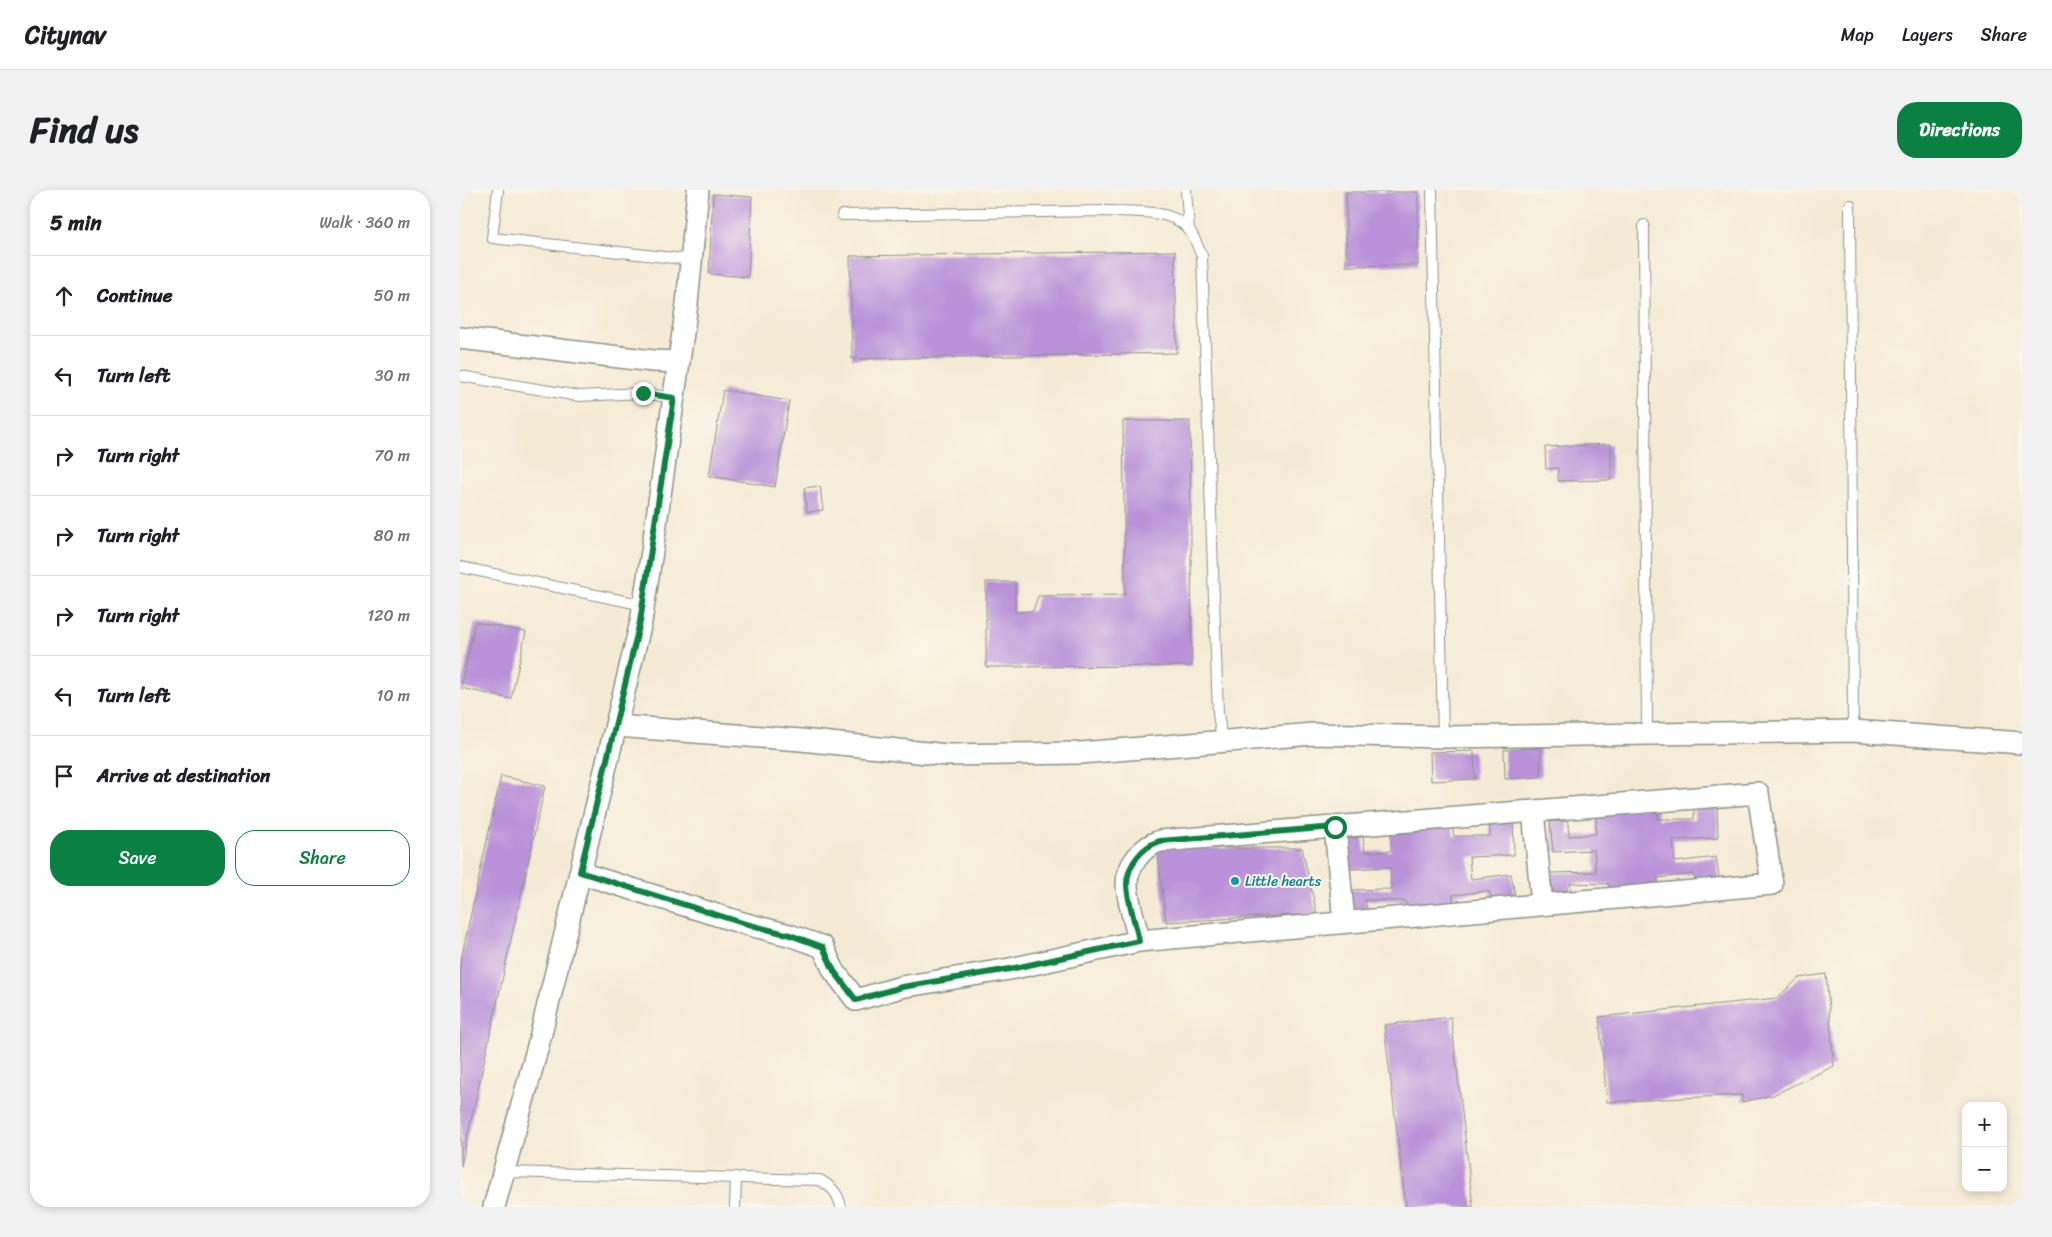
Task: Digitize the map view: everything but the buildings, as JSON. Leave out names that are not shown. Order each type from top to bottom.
[{"type":"street","points":[[494,1207],[538,1046],[644,604],[679,362],[692,260],[698,190]]},
{"type":"street","points":[[460,338],[653,361],[679,362]]},
{"type":"street","points":[[616,726],[802,740],[946,755],[1080,753],[1313,734],[1443,737],[1853,731],[2022,743]]},
{"type":"street","points":[[580,872],[746,924],[790,935],[823,947],[834,971],[856,1000],[902,987],[1010,969],[1139,941],[1772,884],[1758,793],[1160,841],[1145,847],[1130,869],[1127,884],[1139,941]]},
{"type":"street","points":[[1533,811],[1542,904]]},
{"type":"street","points":[[1335,827],[1344,922]]},
{"type":"lane","points":[[498,190],[492,238],[692,260]]},
{"type":"lane","points":[[1186,190],[1190,230],[1202,256],[1218,713],[1222,741]]},
{"type":"lane","points":[[1432,190],[1443,737]]},
{"type":"lane","points":[[1850,205],[1853,731]]},
{"type":"lane","points":[[842,215],[1128,212],[1171,216],[1190,230]]},
{"type":"lane","points":[[1644,225],[1648,734]]},
{"type":"lane","points":[[460,376],[579,396],[643,393],[674,398]]},
{"type":"lane","points":[[460,567],[644,604]]},
{"type":"lane","points":[[504,1172],[820,1180],[834,1189],[840,1199],[841,1207]]},
{"type":"lane","points":[[735,1207],[736,1177]]},
{"type":"place","name":"Little hearts","points":[[1235,881]]},
{"type":"route","points":[[643,393],[674,398],[640,622],[580,872],[746,924],[790,935],[823,947],[834,971],[856,1000],[902,987],[1010,969],[1139,941],[1127,884],[1130,869],[1145,847],[1153,843],[1335,827]]}]
